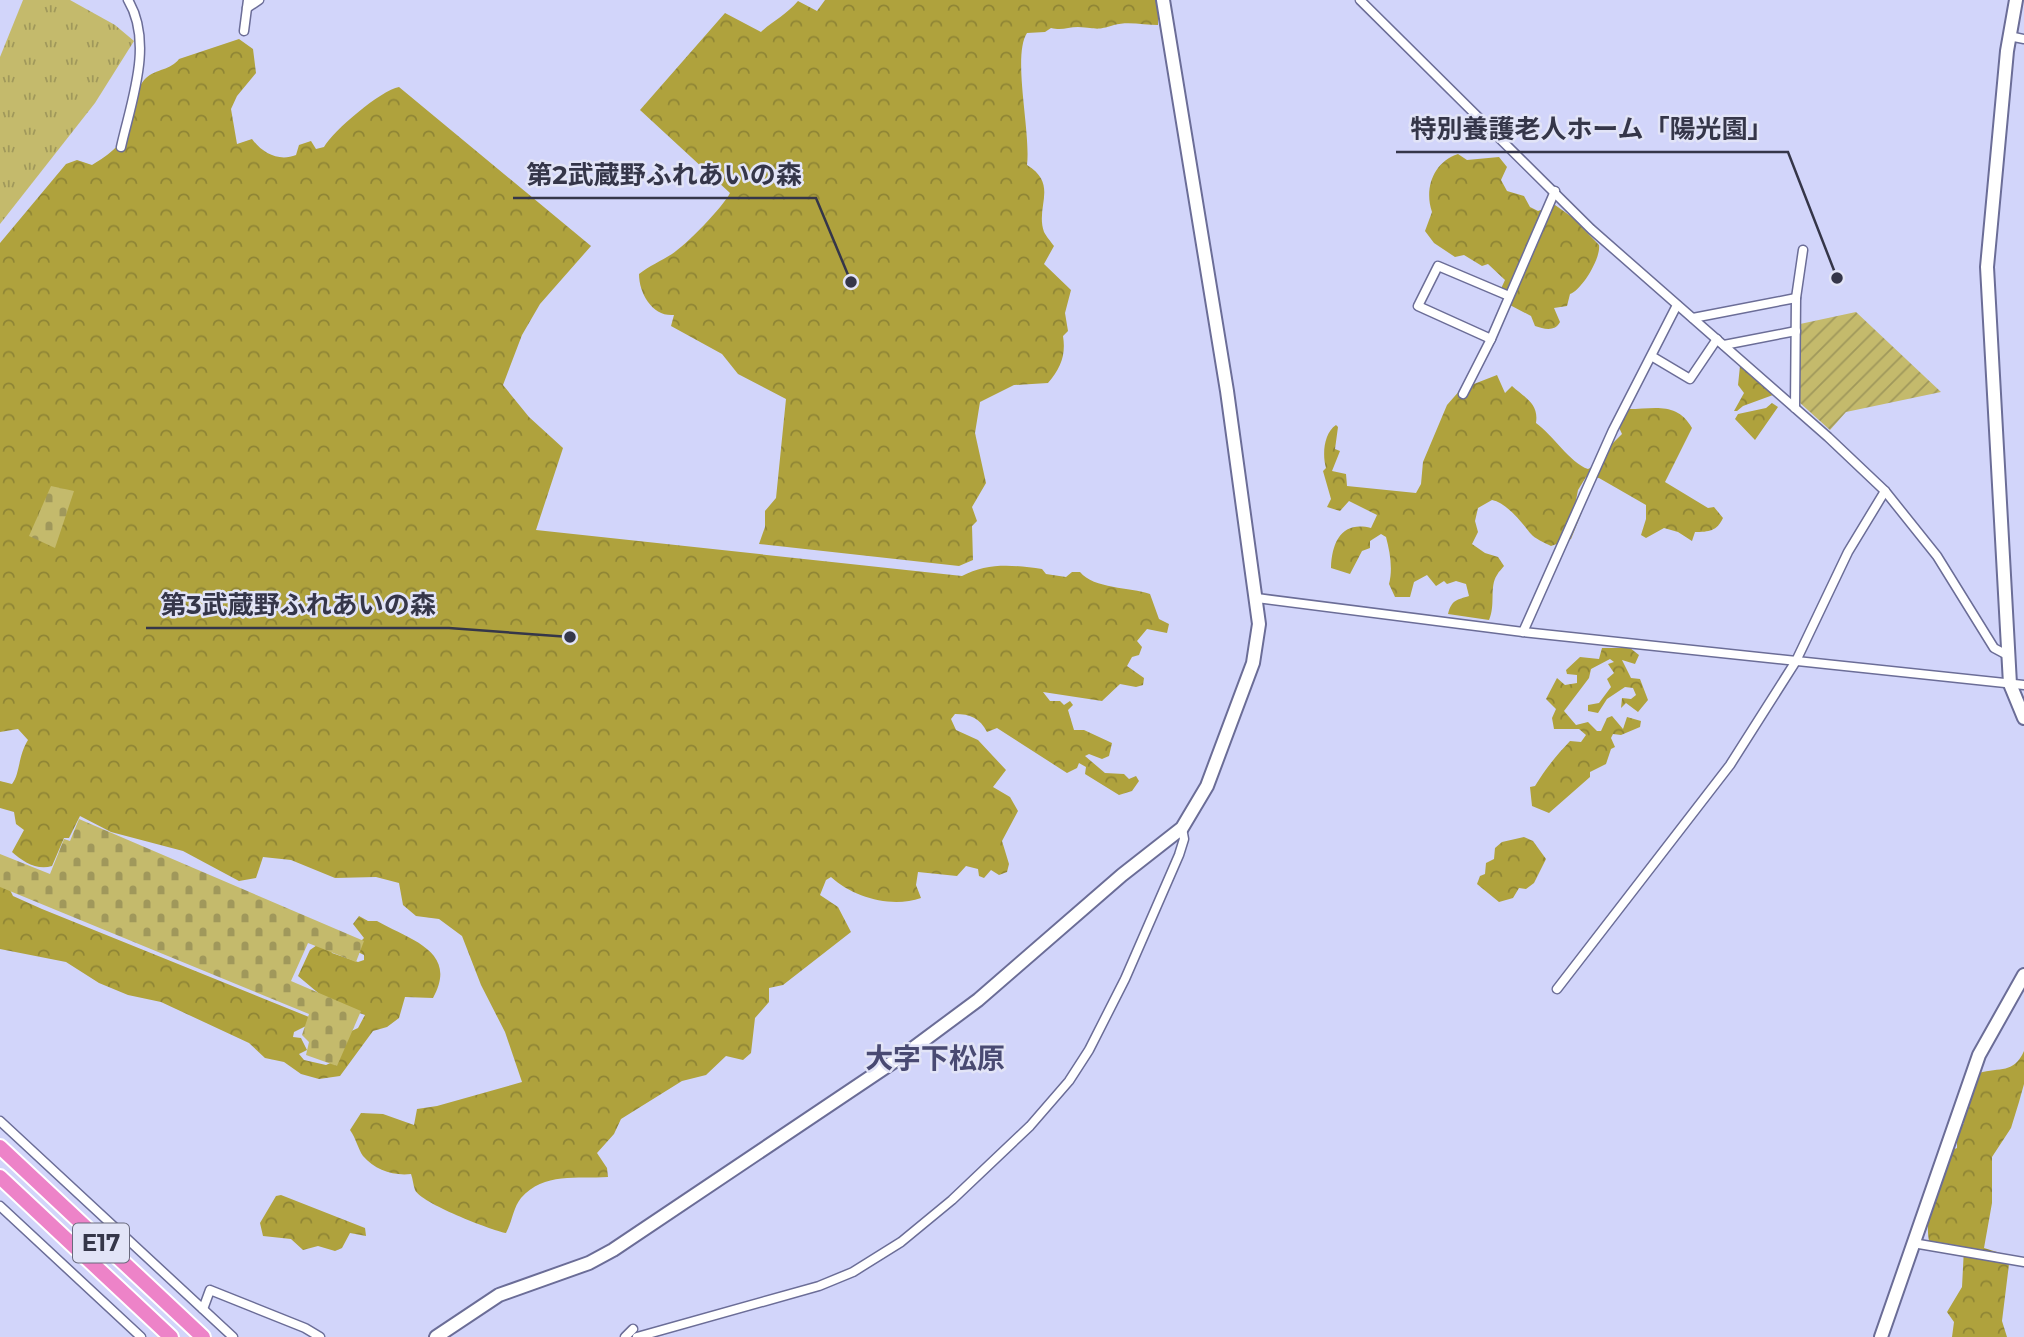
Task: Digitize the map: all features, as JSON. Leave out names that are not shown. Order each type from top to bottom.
[{"type":"highway","name":"E17","points":[[0,1147],[203,1337]]},
{"type":"highway","name":"E17","points":[[0,1177],[171,1337]]},
{"type":"street","points":[[121,147],[139,48],[137,21],[128,0]]},
{"type":"street","points":[[244,32],[247,4],[259,0]]},
{"type":"street","points":[[436,1337],[499,1295],[589,1264],[614,1250],[908,1052],[978,1000],[1122,875],[1182,828],[1198,804],[1217,765],[1253,663],[1259,624],[1163,0]]},
{"type":"street","points":[[1360,0],[1591,229],[1885,491],[1937,556],[1994,648],[2009,656]]},
{"type":"street","points":[[2017,0],[2009,36],[1987,267],[2010,684],[2024,718]]},
{"type":"street","points":[[2009,36],[2024,39]]},
{"type":"street","points":[[1463,394],[1491,340],[1555,191]]},
{"type":"street","points":[[1795,408],[1796,298],[1804,250]]},
{"type":"street","points":[[1491,340],[1418,306],[1438,266],[1509,296]]},
{"type":"street","points":[[1693,318],[1796,298]]},
{"type":"street","points":[[1523,632],[1613,430],[1653,357],[1677,305]]},
{"type":"street","points":[[1653,357],[1690,379],[1720,342],[1796,331]]},
{"type":"street","points":[[1557,989],[1730,765],[1796,661],[1849,552],[1885,491]]},
{"type":"street","points":[[1257,598],[1523,632],[2024,685]]},
{"type":"street","points":[[625,1337],[819,1286],[853,1272],[901,1242],[1003,1155],[1069,1081],[1089,1049],[1125,979],[1179,855],[1184,839],[1182,828]]},
{"type":"street","points":[[1881,1337],[1979,1055],[2009,996],[2024,975]]},
{"type":"street","points":[[0,1121],[233,1337]]},
{"type":"street","points":[[0,1206],[141,1337]]},
{"type":"street","points":[[1913,1243],[2024,1262]]},
{"type":"street","points":[[203,1309],[210,1290],[305,1328],[320,1337]]},
{"type":"green space","points":[[23,0],[70,0],[115,25],[134,41],[95,103],[0,224],[0,57]]},
{"type":"green space","points":[[825,0],[1158,0],[1158,25],[1125,23],[1100,29],[1051,28],[1045,32],[1027,33],[1023,44],[1021,76],[1027,165],[1042,180],[1042,222],[1044,232],[1054,246],[1044,264],[1071,290],[1065,313],[1068,331],[1063,336],[1062,361],[1048,383],[1014,385],[980,402],[975,433],[986,483],[972,507],[977,521],[972,526],[973,560],[959,566],[759,544],[765,527],[765,511],[776,498],[786,399],[738,374],[722,354],[671,326],[674,315],[666,315],[654,308],[645,296],[640,282],[639,274],[686,243],[730,193],[640,110],[725,13],[761,32],[798,1],[817,11]]},
{"type":"green space","points":[[239,39],[253,49],[256,73],[237,96],[231,109],[237,144],[252,139],[266,152],[277,157],[296,155],[299,145],[311,141],[316,149],[324,147],[358,112],[381,95],[399,87],[591,246],[540,304],[522,335],[503,385],[529,417],[563,448],[536,530],[962,576],[981,568],[1001,566],[1042,569],[1046,574],[1066,577],[1072,572],[1080,572],[1086,578],[1103,585],[1150,594],[1159,619],[1169,624],[1167,633],[1147,629],[1137,641],[1142,647],[1139,655],[1132,657],[1127,666],[1144,678],[1143,685],[1136,687],[1120,684],[1102,701],[1043,692],[1050,701],[1060,701],[1064,705],[1070,701],[1073,705],[1068,710],[1074,730],[1084,730],[1112,743],[1109,756],[1102,759],[1089,754],[1085,756],[1105,773],[1124,774],[1129,779],[1136,776],[1139,781],[1132,791],[1119,795],[1085,774],[1086,767],[1079,763],[1077,768],[1067,773],[997,728],[987,732],[974,718],[955,714],[951,719],[956,730],[978,740],[1006,770],[993,787],[1010,797],[1018,811],[1002,841],[1009,864],[1007,872],[999,875],[991,870],[984,878],[979,876],[978,869],[966,866],[957,876],[918,872],[916,885],[921,898],[898,902],[862,896],[831,877],[826,880],[820,895],[838,907],[851,932],[783,985],[769,988],[769,1002],[755,1018],[751,1053],[743,1060],[726,1056],[706,1075],[682,1081],[621,1119],[614,1134],[597,1153],[607,1168],[608,1177],[562,1178],[540,1184],[521,1198],[506,1233],[472,1222],[430,1202],[415,1190],[411,1174],[391,1173],[373,1165],[363,1156],[350,1130],[361,1113],[383,1114],[414,1125],[417,1109],[522,1082],[505,1032],[481,985],[462,936],[439,919],[416,916],[403,905],[399,883],[376,877],[335,878],[291,860],[263,857],[256,878],[239,881],[183,851],[111,832],[80,816],[69,838],[64,838],[52,866],[35,866],[12,852],[24,830],[16,824],[14,812],[0,808],[0,781],[12,784],[28,740],[18,729],[0,732],[0,243],[66,164],[77,160],[92,165],[122,141],[130,128],[138,93],[146,78],[179,59]]},
{"type":"green space","points":[[1458,154],[1467,160],[1499,157],[1507,167],[1501,180],[1507,191],[1524,196],[1530,207],[1538,211],[1555,205],[1572,217],[1599,245],[1594,265],[1585,280],[1570,294],[1567,306],[1554,308],[1560,322],[1555,327],[1546,329],[1535,326],[1531,316],[1508,304],[1498,295],[1505,280],[1488,264],[1482,266],[1464,255],[1455,257],[1434,243],[1425,231],[1432,212],[1429,194],[1433,177],[1442,163]]},
{"type":"green space","points":[[1856,312],[1941,392],[1846,412],[1830,430],[1799,402],[1800,324]]},
{"type":"green space","points":[[1740,366],[1773,395],[1734,411],[1744,393],[1738,385]]},
{"type":"green space","points":[[1497,375],[1505,393],[1512,386],[1526,398],[1535,410],[1536,423],[1575,461],[1588,469],[1600,463],[1601,455],[1622,434],[1617,423],[1628,409],[1664,408],[1679,414],[1692,428],[1665,482],[1708,508],[1714,507],[1723,518],[1721,522],[1712,530],[1695,532],[1692,541],[1678,532],[1664,528],[1646,538],[1641,535],[1646,519],[1646,505],[1599,478],[1586,477],[1578,490],[1575,505],[1582,512],[1571,539],[1551,546],[1532,536],[1509,509],[1492,500],[1478,508],[1475,521],[1478,532],[1472,544],[1485,553],[1498,557],[1504,566],[1495,580],[1489,620],[1448,614],[1453,603],[1469,596],[1466,584],[1456,581],[1447,584],[1444,581],[1436,586],[1427,575],[1414,582],[1410,597],[1395,597],[1389,584],[1391,566],[1386,537],[1381,534],[1370,541],[1370,548],[1362,551],[1350,574],[1331,568],[1334,549],[1341,535],[1353,527],[1371,528],[1377,515],[1349,501],[1340,511],[1327,507],[1331,499],[1323,471],[1326,468],[1324,450],[1332,429],[1336,425],[1338,427],[1335,449],[1340,451],[1332,471],[1346,474],[1347,486],[1416,493],[1421,484],[1423,462],[1447,405],[1461,389]]},
{"type":"green space","points":[[1772,403],[1778,407],[1755,440],[1735,419],[1738,414],[1766,408]]},
{"type":"green space","points":[[51,486],[74,491],[55,548],[29,536]]},
{"type":"green space","points":[[1602,648],[1630,648],[1639,655],[1635,664],[1622,660],[1631,678],[1640,679],[1648,700],[1638,712],[1626,703],[1621,708],[1622,698],[1631,699],[1636,695],[1633,688],[1625,687],[1607,699],[1598,713],[1588,711],[1588,705],[1599,703],[1611,687],[1607,679],[1614,673],[1608,664],[1614,662],[1610,659],[1591,669],[1589,678],[1564,711],[1576,725],[1588,722],[1597,731],[1601,731],[1607,718],[1612,716],[1623,729],[1627,717],[1641,721],[1640,727],[1621,735],[1613,734],[1611,738],[1615,747],[1611,749],[1606,764],[1590,772],[1590,777],[1549,813],[1532,806],[1530,787],[1535,786],[1551,762],[1570,741],[1581,742],[1586,735],[1579,729],[1554,729],[1552,718],[1556,709],[1546,699],[1557,678],[1565,685],[1577,683],[1577,675],[1567,674],[1566,670],[1580,657],[1599,659]]},
{"type":"green space","points":[[79,819],[364,941],[356,962],[308,943],[291,981],[361,1011],[337,1066],[306,1055],[309,1042],[302,1035],[309,1014],[0,887],[0,854],[50,874],[64,839],[70,841]]},
{"type":"green space","points":[[1524,837],[1533,841],[1546,859],[1534,883],[1526,889],[1519,888],[1513,898],[1499,902],[1477,884],[1480,876],[1485,874],[1486,863],[1494,859],[1495,848],[1502,842]]},
{"type":"green space","points":[[0,884],[9,888],[13,896],[42,909],[309,1017],[306,1026],[294,1032],[293,1037],[301,1038],[307,1050],[299,1054],[304,1060],[326,1065],[337,1060],[345,1034],[358,1028],[365,1015],[329,1002],[298,976],[310,950],[320,943],[329,946],[332,953],[358,962],[364,960],[364,955],[358,952],[357,945],[364,938],[353,924],[359,916],[368,921],[377,921],[427,949],[440,969],[439,982],[433,998],[405,997],[399,1018],[387,1027],[373,1031],[340,1076],[319,1079],[301,1074],[284,1062],[265,1058],[249,1043],[161,1002],[128,995],[99,983],[66,962],[0,949]]},
{"type":"green space","points":[[2024,1051],[2024,1084],[2019,1102],[2011,1128],[1992,1157],[1992,1203],[1984,1248],[2010,1256],[2002,1321],[2007,1337],[1952,1337],[1954,1322],[1947,1312],[1962,1287],[1964,1248],[1929,1241],[1931,1206],[1952,1150],[1957,1148],[1957,1132],[1964,1123],[1962,1118],[1979,1073],[2011,1066]]},
{"type":"green space","points":[[281,1195],[365,1228],[366,1236],[350,1233],[342,1248],[335,1251],[318,1246],[303,1250],[291,1239],[263,1236],[260,1223],[276,1196]]},
{"type":"place","name":"特別養護老人ホーム「陽光園」","points":[[1837,278]]},
{"type":"place","name":"第2武蔵野ふれあいの森","points":[[851,282]]},
{"type":"place","name":"第3武蔵野ふれあいの森","points":[[570,637]]},
{"type":"district","name":"大字下松原","points":[[935,1058]]}]
